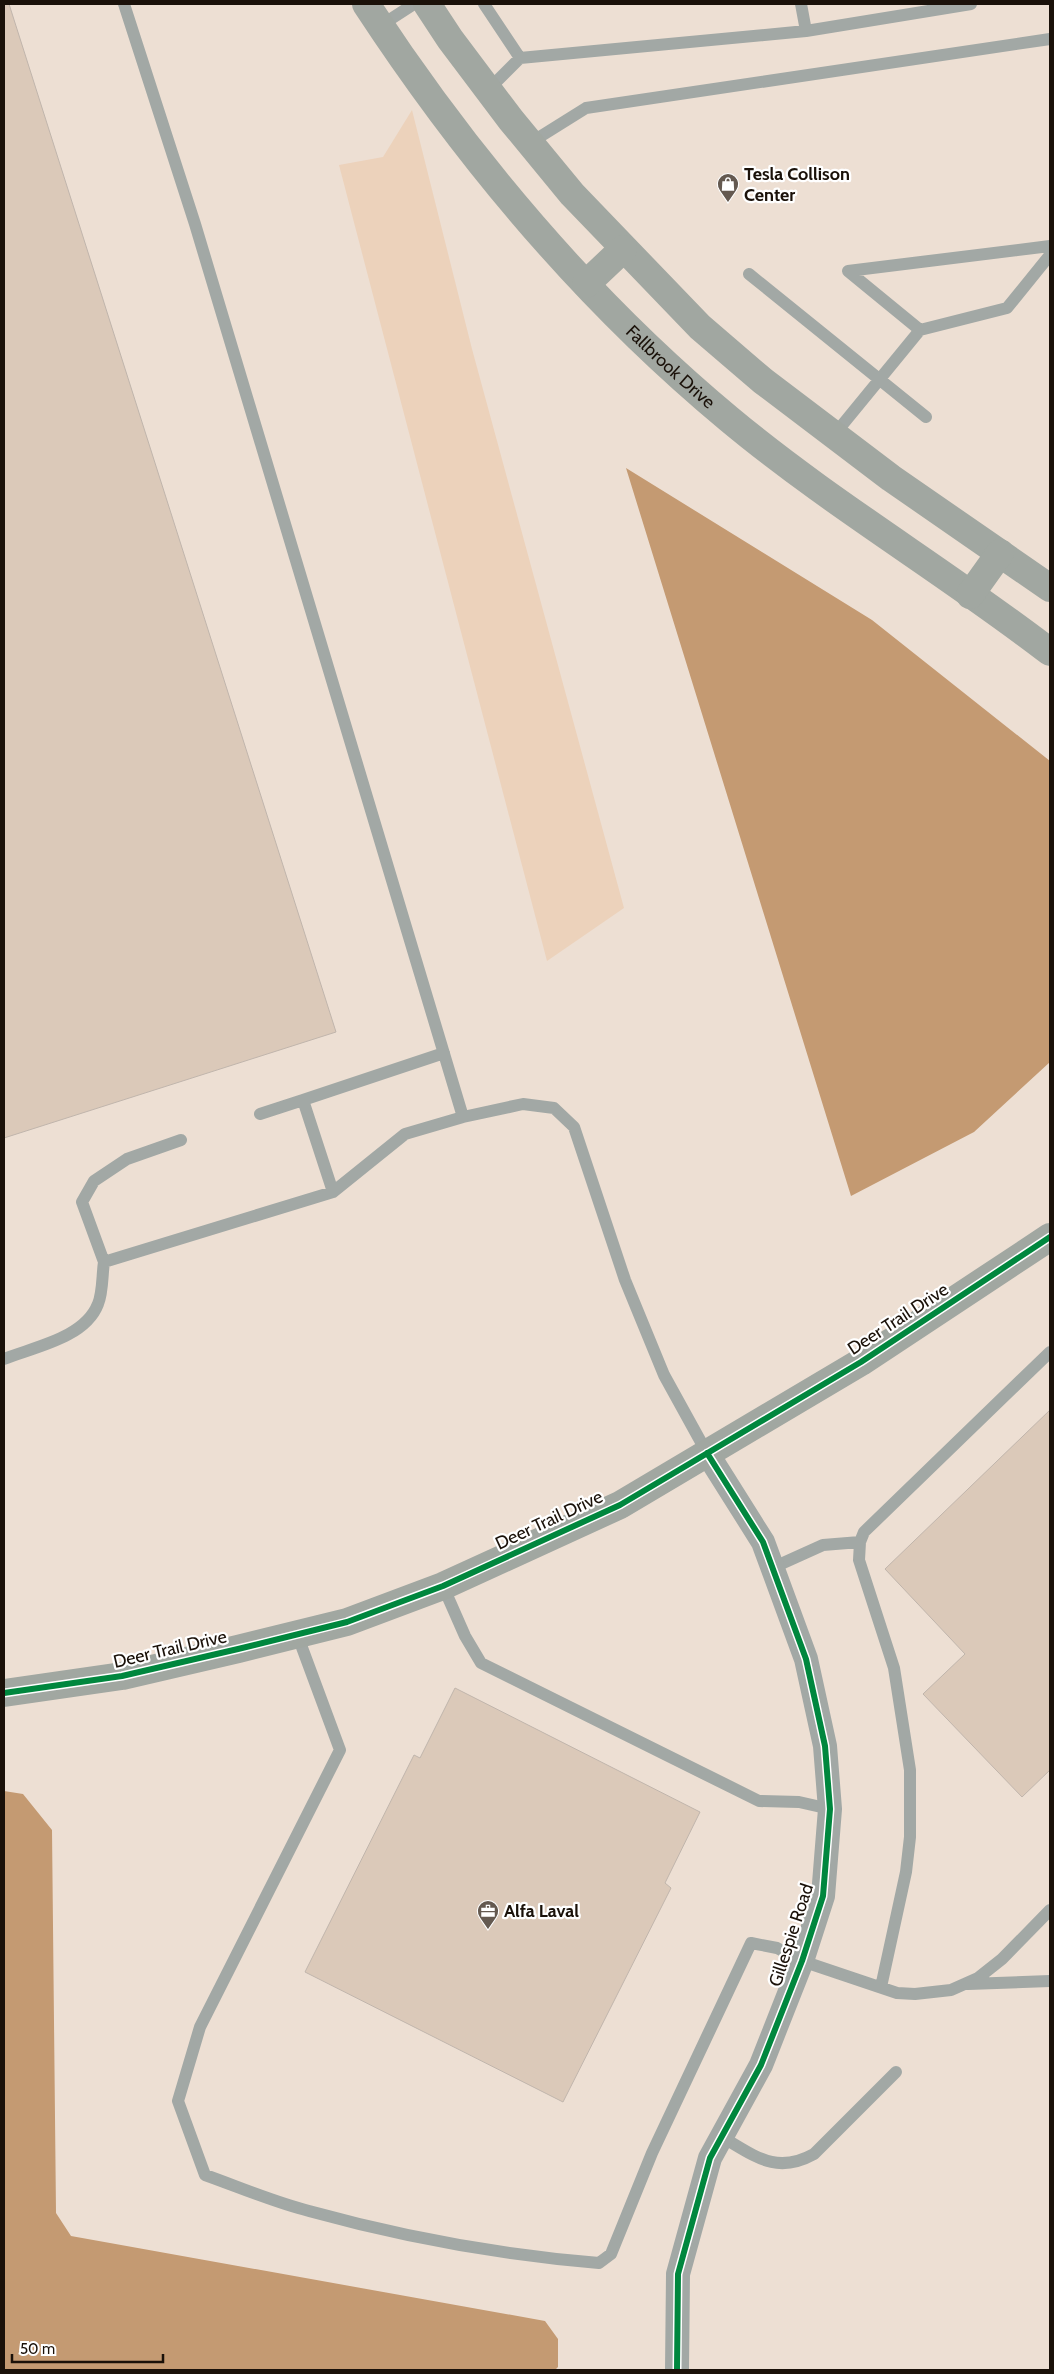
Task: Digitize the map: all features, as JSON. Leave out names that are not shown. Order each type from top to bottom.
[{"type":"main road","name":"Fallbrook Drive","points":[[366,4],[408,69],[471,152],[533,228],[665,365],[731,421],[862,520],[1050,652]]},
{"type":"main road","points":[[427,4],[488,90],[572,194],[700,327],[763,381],[834,435],[1050,588]]},
{"type":"main road","points":[[586,284],[623,249]]},
{"type":"main road","points":[[970,595],[1000,553]]},
{"type":"main road","name":"Deer Trail Drive","points":[[4,1693],[122,1676],[347,1622],[443,1586],[620,1505],[860,1362],[1050,1237]]},
{"type":"street","name":"Gillespie Road","points":[[677,2370],[678,2274],[710,2158],[761,2065],[802,1961],[823,1896],[830,1809],[825,1746],[806,1659],[763,1542],[707,1453]]},
{"type":"lane","points":[[124,4],[195,224],[463,1117]]},
{"type":"lane","points":[[380,26],[414,4]]},
{"type":"lane","points":[[484,4],[520,58]]},
{"type":"lane","points":[[801,4],[806,31]]},
{"type":"lane","points":[[488,90],[520,58],[806,31],[971,4]]},
{"type":"lane","points":[[530,143],[586,108],[1050,39]]},
{"type":"lane","points":[[920,330],[848,271],[1050,246]]},
{"type":"lane","points":[[834,435],[920,330],[1006,308],[1050,255]]},
{"type":"lane","points":[[749,274],[926,417]]},
{"type":"lane","points":[[260,1114],[444,1053]]},
{"type":"lane","points":[[303,1100],[333,1192]]},
{"type":"lane","points":[[104,1262],[333,1192],[405,1134],[463,1117],[523,1104],[554,1108],[574,1126],[625,1280],[664,1375],[707,1453]]},
{"type":"lane","points":[[4,1358],[66,1335],[88,1322],[98,1304],[104,1262],[82,1202],[94,1181],[127,1159],[181,1140]]},
{"type":"lane","points":[[881,1987],[906,1872],[910,1837],[910,1770],[894,1668],[859,1560],[860,1542],[864,1532],[1050,1352]]},
{"type":"lane","points":[[772,1568],[822,1545],[860,1542]]},
{"type":"lane","points":[[443,1586],[466,1636],[481,1663],[759,1801],[798,1802],[830,1809]]},
{"type":"lane","points":[[297,1634],[340,1750],[200,2027],[178,2102],[205,2175],[308,2211],[433,2239],[544,2258],[599,2263],[611,2254],[652,2153],[751,1943],[777,1948],[802,1961],[897,1993],[915,1994],[951,1990],[978,1978],[1002,1959],[1050,1910]]},
{"type":"lane","points":[[962,1984],[1050,1981]]},
{"type":"lane","points":[[722,2137],[760,2160],[770,2163],[790,2164],[802,2160],[814,2154],[896,2072]]},
{"type":"shaded area","points":[[412,110],[472,349],[624,908],[547,961],[339,165],[383,157]]},
{"type":"shaded area","points":[[626,468],[872,620],[1050,761],[1050,1062],[974,1132],[851,1196]]},
{"type":"shaded area","points":[[4,1791],[23,1794],[52,1830],[56,2213],[71,2236],[545,2321],[558,2339],[558,2367],[555,2370],[4,2370]]},
{"type":"building","points":[[4,4],[9,4],[336,1032],[4,1138]]},
{"type":"building","points":[[1050,1410],[1050,1770],[1022,1797],[923,1694],[965,1654],[885,1569]]},
{"type":"building","name":"Alfa Laval","points":[[455,1688],[700,1812],[665,1883],[671,1888],[563,2102],[305,1972],[414,1755],[420,1758]]},
{"type":"cycle path","points":[[4,1693],[122,1676],[238,1649],[347,1622],[443,1586],[620,1505],[861,1362],[1050,1237]]},
{"type":"cycle path","points":[[677,2370],[678,2274],[710,2158],[761,2065],[802,1961],[823,1896],[830,1809],[825,1746],[806,1659],[763,1542],[707,1453]]},
{"type":"place","name":"Tesla Collison Center","points":[[728,203]]},
{"type":"place","name":"Alfa Laval","points":[[488,1930]]}]
